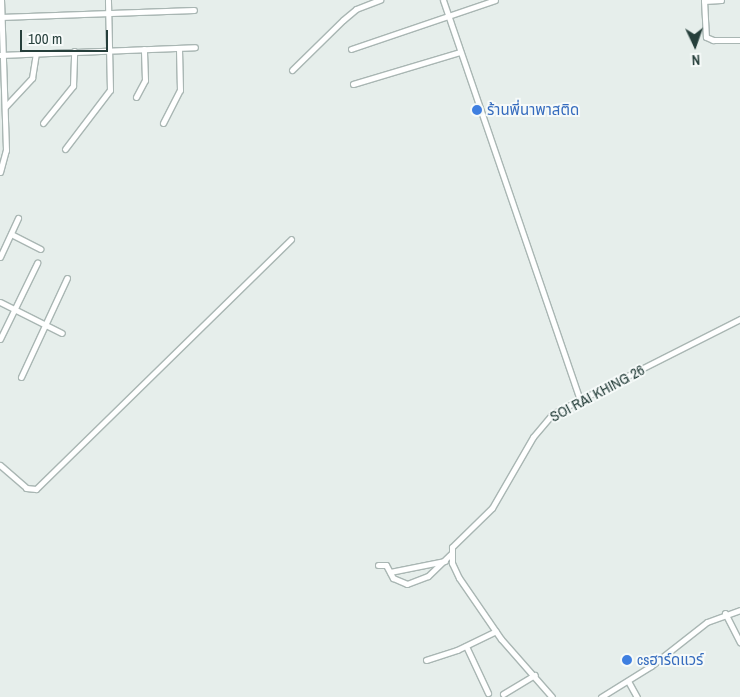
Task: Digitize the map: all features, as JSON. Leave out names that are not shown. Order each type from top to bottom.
[{"type":"street","points":[[0,172],[4,107],[2,91],[1,0]]},
{"type":"street","points":[[65,149],[108,96],[108,0]]},
{"type":"street","points":[[292,70],[356,9],[380,0]]},
{"type":"street","points":[[443,0],[580,400]]},
{"type":"street","points":[[351,49],[495,0]]},
{"type":"street","points":[[721,0],[704,0],[706,37],[713,40],[740,40]]},
{"type":"street","points":[[1,17],[194,10]]},
{"type":"street","points":[[1,54],[196,47]]},
{"type":"street","points":[[163,123],[180,90],[179,48]]},
{"type":"street","points":[[136,97],[145,80],[144,49]]},
{"type":"street","points":[[43,124],[73,86],[74,51]]},
{"type":"street","points":[[353,84],[460,52]]},
{"type":"street","points":[[4,107],[32,78],[36,53]]},
{"type":"street","points":[[0,257],[18,218]]},
{"type":"street","points":[[11,234],[40,249]]},
{"type":"street","points":[[0,465],[26,488],[36,489],[291,240]]},
{"type":"street","points":[[0,339],[37,262]]},
{"type":"street","points":[[20,377],[67,278]]},
{"type":"street","points":[[0,302],[62,333]]},
{"type":"street","name":"SOI RAI KHING 26","points":[[390,572],[400,583],[407,584],[428,576],[445,561],[451,554],[455,543],[492,508],[542,423],[580,400],[740,319]]},
{"type":"street","points":[[451,554],[459,578],[496,630],[552,697]]},
{"type":"street","points":[[378,565],[386,565],[390,572],[445,561]]},
{"type":"street","points":[[601,697],[628,683],[707,622],[740,610]]},
{"type":"street","points":[[726,615],[740,642]]},
{"type":"street","points":[[426,660],[466,646],[496,630]]},
{"type":"street","points":[[466,646],[488,693]]},
{"type":"street","points":[[503,694],[535,675]]},
{"type":"street","points":[[628,683],[637,697]]},
{"type":"place","name":"ร้านพี่นาพาสติด","points":[[477,110]]},
{"type":"place","name":"csฮาร์ดแวร์","points":[[627,660]]}]
